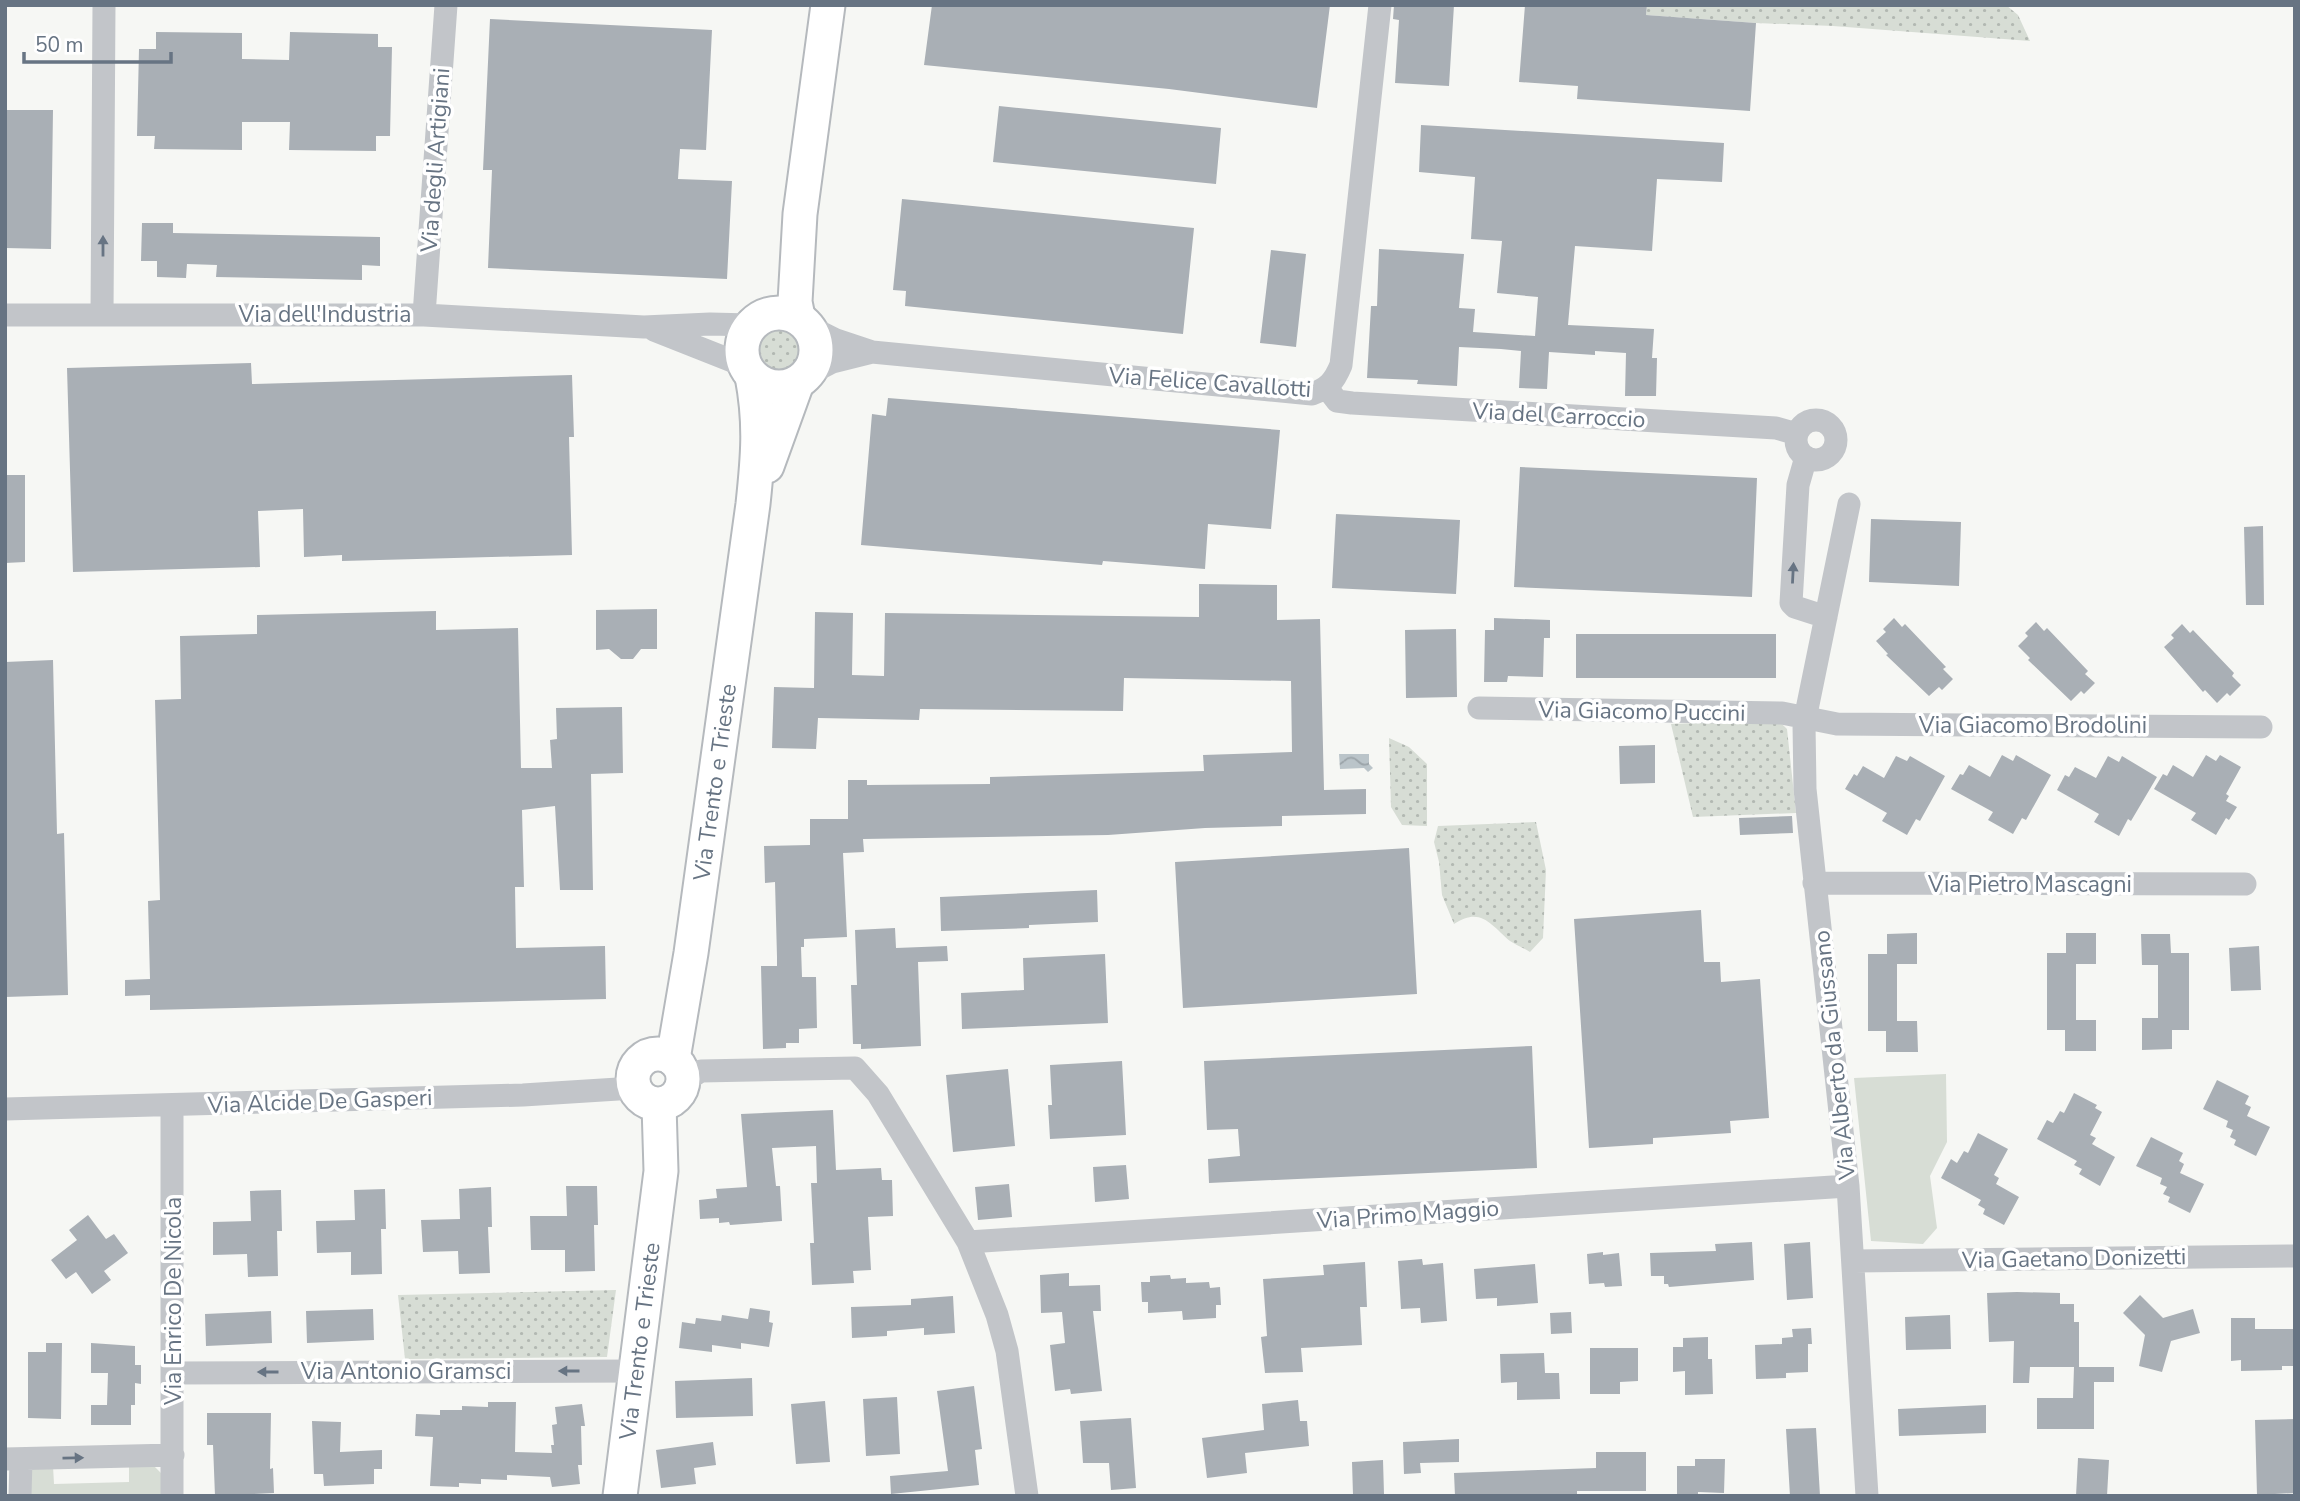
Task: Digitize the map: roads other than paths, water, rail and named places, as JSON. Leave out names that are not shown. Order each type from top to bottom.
[{"type":"street","points":[[102,314],[104,5]]},
{"type":"street","name":"Via degli Artigiani","points":[[425,315],[446,5]]},
{"type":"street","name":"Via Trento e Trieste","points":[[753,504],[803,378],[815,363],[817,351],[815,338],[795,302],[800,214],[828,5]]},
{"type":"street","name":"Via Felice Cavallotti","points":[[804,322],[836,340],[872,352],[1312,394],[1327,388],[1336,379],[1341,365],[1380,5]]},
{"type":"street","name":"Via Trento e Trieste","points":[[678,1071],[691,954],[758,462],[759,412],[742,352],[743,345],[778,280],[800,214]]},
{"type":"street","points":[[756,321],[780,312],[804,322]]},
{"type":"street","name":"Via dell'Industria","points":[[5,315],[425,315],[644,327],[756,321]]},
{"type":"street","name":"Via dell'Industria","points":[[644,327],[749,371]]},
{"type":"street","name":"Via Felice Cavallotti","points":[[803,378],[832,362],[872,352]]},
{"type":"street","points":[[749,371],[766,385],[782,387],[803,378]]},
{"type":"street","name":"Via del Carroccio","points":[[1327,388],[1337,401],[1352,403],[1776,428],[1797,434]]},
{"type":"street","points":[[1816,420],[1828,424],[1835,435],[1834,448],[1819,459],[1806,457],[1798,447],[1797,434],[1804,424],[1816,420]]},
{"type":"street","points":[[1806,457],[1798,485],[1791,603],[1795,607],[1826,617]]},
{"type":"street","name":"Via Alberto da Giussano","points":[[1849,503],[1805,717],[1805,789],[1848,1186],[1867,1496]]},
{"type":"street","name":"Via Giacomo Puccini","points":[[1479,708],[1782,713],[1805,717]]},
{"type":"street","name":"Via Giacomo Brodolini","points":[[1805,717],[1837,724],[2261,727]]},
{"type":"street","name":"Via Pietro Mascagni","points":[[1814,883],[2245,884]]},
{"type":"street","name":"Via Trento e Trieste","points":[[620,1496],[638,1371],[661,1171],[646,1096],[633,1072],[643,1059],[657,1054],[678,1071]]},
{"type":"street","points":[[646,1096],[673,1100],[678,1095],[678,1071],[855,1068],[878,1094],[968,1242],[997,1315],[1007,1351],[1027,1496]]},
{"type":"street","name":"Via Alcide De Gasperi","points":[[5,1109],[523,1095],[646,1096]]},
{"type":"street","name":"Via Enrico De Nicola","points":[[172,1105],[172,1496]]},
{"type":"street","name":"Via Primo Maggio","points":[[968,1242],[1848,1186]]},
{"type":"street","name":"Via Gaetano Donizetti","points":[[1854,1261],[2295,1256]]},
{"type":"street","name":"Via Antonio Gramsci","points":[[174,1373],[638,1371]]},
{"type":"street","points":[[20,1496],[13,1459],[173,1455]]},
{"type":"water","points":[[1339,754],[1369,754],[1369,764],[1373,768],[1368,772],[1364,768],[1340,769]]}]
